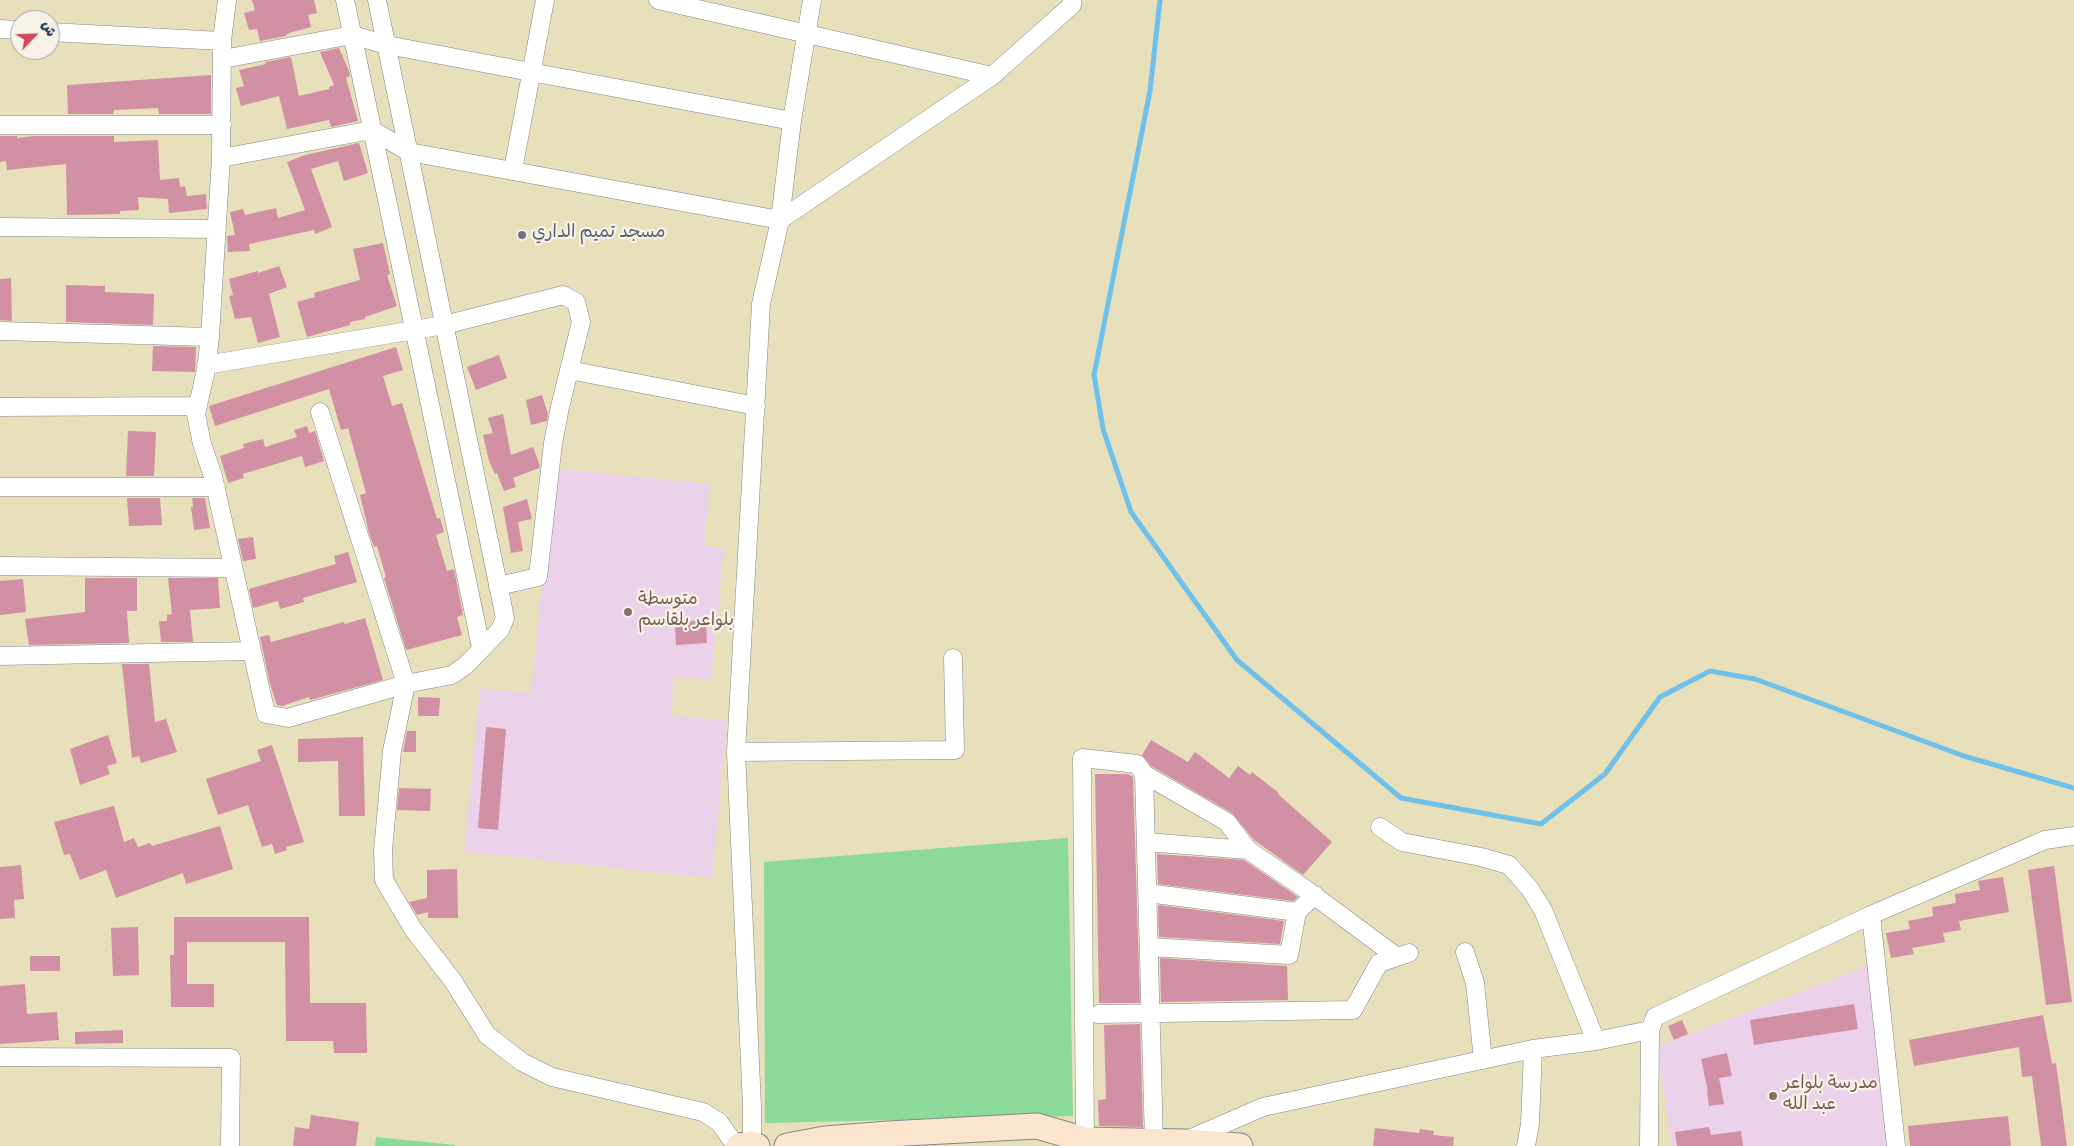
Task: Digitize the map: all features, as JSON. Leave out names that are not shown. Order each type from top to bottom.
[{"type":"main road","points":[[787,1146],[1037,1126],[1093,1143]]},
{"type":"main road","points":[[1060,1146],[1154,1141],[1238,1146]]},
{"type":"street","points":[[227,0],[222,41],[221,158],[210,337],[196,414],[202,444],[216,487],[232,568],[266,714],[288,718],[406,684],[452,675],[466,664],[500,630],[505,618],[377,0]]},
{"type":"street","points":[[345,0],[481,647]]},
{"type":"street","points":[[513,170],[546,0]]},
{"type":"street","points":[[658,0],[992,76]]},
{"type":"street","points":[[746,1145],[751,1087],[736,752],[761,304],[780,220],[792,121],[812,0]]},
{"type":"street","points":[[221,158],[372,130],[409,152],[780,220],[992,76],[1072,5],[1072,0]]},
{"type":"street","points":[[60,33],[222,41]]},
{"type":"street","points":[[223,59],[352,35],[386,45],[792,121]]},
{"type":"street","points":[[0,125],[222,125]]},
{"type":"street","points":[[0,227],[217,229]]},
{"type":"street","points":[[206,365],[444,325],[563,295],[576,302],[581,322],[553,443],[538,577],[498,586]]},
{"type":"street","points":[[0,331],[210,337]]},
{"type":"street","points":[[569,370],[756,406]]},
{"type":"street","points":[[0,407],[198,406]]},
{"type":"street","points":[[320,412],[406,684],[392,751],[383,850],[384,880],[413,929],[453,982],[488,1034],[522,1062],[552,1078],[703,1112],[719,1122],[746,1145]]},
{"type":"street","points":[[0,487],[216,487]]},
{"type":"street","points":[[0,566],[232,568]]},
{"type":"street","points":[[0,656],[252,651]]},
{"type":"street","points":[[736,752],[955,750],[953,658]]},
{"type":"street","points":[[1093,1143],[1082,758],[1137,764],[1144,774],[1227,822],[1248,850],[1403,955],[1379,963],[1353,1010],[1098,1014]]},
{"type":"street","points":[[1144,774],[1154,1141]]},
{"type":"street","points":[[1380,827],[1402,842],[1481,856],[1509,865],[1530,889],[1543,910],[1596,1041]]},
{"type":"street","points":[[1650,1146],[1650,1030],[1655,1017],[1871,915],[2045,840],[2074,836]]},
{"type":"street","points":[[1146,842],[1248,850]]},
{"type":"street","points":[[1147,893],[1297,912]]},
{"type":"street","points":[[1149,947],[1289,955],[1297,912],[1314,896]]},
{"type":"street","points":[[1871,915],[1896,1146]]},
{"type":"street","points":[[1465,952],[1475,983],[1483,1060]]},
{"type":"street","points":[[1184,1142],[1263,1107],[1533,1049],[1596,1041],[1650,1030]]},
{"type":"street","points":[[1526,1146],[1530,1124],[1533,1049]]},
{"type":"street","points":[[0,1057],[231,1058],[230,1146]]},
{"type":"street","points":[[1238,1146],[1247,1114]]},
{"type":"shaded area","name":"متوسطة بلواعر بلقاسم","points":[[554,468],[710,484],[704,546],[724,548],[711,680],[675,676],[671,715],[727,721],[712,878],[464,852],[480,688],[531,693]]},
{"type":"shaded area","name":"مدرسة بلواعر عبد الله","points":[[1867,966],[1887,1146],[1672,1146],[1657,1047]]},
{"type":"green space","points":[[1068,838],[1073,1116],[765,1123],[764,862]]},
{"type":"green space","points":[[376,1137],[455,1145],[455,1146],[375,1146]]},
{"type":"building","points":[[252,0],[314,0],[317,13],[308,15],[311,27],[289,33],[286,36],[260,41],[257,29],[249,30],[244,13],[255,10]]},
{"type":"building","points":[[339,48],[349,71],[350,76],[346,78],[358,121],[331,127],[329,120],[287,129],[279,96],[241,106],[236,88],[244,86],[239,70],[291,57],[299,96],[329,89],[329,87],[334,85],[320,52]]},
{"type":"building","points":[[211,75],[211,114],[159,114],[158,108],[114,110],[113,114],[68,114],[67,85]]},
{"type":"building","points":[[0,136],[17,136],[17,138],[35,136],[114,136],[114,142],[158,140],[160,180],[179,178],[180,187],[185,186],[187,196],[206,194],[207,209],[169,213],[168,199],[138,197],[139,210],[120,211],[120,214],[67,215],[66,164],[7,170],[6,161],[0,162]]},
{"type":"building","points":[[359,143],[368,173],[344,181],[338,161],[311,169],[332,227],[315,234],[314,230],[249,244],[250,251],[228,252],[227,236],[235,235],[230,212],[243,209],[245,215],[276,208],[278,218],[305,210],[287,162],[305,155]]},
{"type":"building","points":[[383,243],[390,274],[387,275],[397,306],[365,317],[365,319],[350,322],[350,325],[307,337],[297,302],[315,297],[314,293],[360,280],[353,249]]},
{"type":"building","points":[[279,266],[287,287],[269,294],[280,337],[258,343],[251,317],[235,319],[229,296],[233,295],[229,279]]},
{"type":"building","points":[[11,278],[12,321],[0,320],[0,279]]},
{"type":"building","points":[[66,285],[105,286],[105,292],[154,294],[153,325],[66,322]]},
{"type":"building","points":[[153,346],[196,347],[195,372],[152,371]]},
{"type":"building","points":[[396,347],[403,370],[383,376],[392,406],[402,403],[437,519],[440,518],[444,532],[436,535],[447,571],[454,569],[463,615],[457,617],[462,635],[406,650],[384,578],[386,577],[377,546],[374,547],[369,533],[360,495],[366,493],[348,428],[341,430],[329,389],[215,426],[209,406]]},
{"type":"building","points":[[499,355],[507,378],[476,390],[467,367]]},
{"type":"building","points":[[542,395],[548,414],[547,421],[531,425],[526,400]]},
{"type":"building","points":[[503,414],[511,455],[533,447],[540,466],[513,478],[516,487],[504,491],[497,473],[495,474],[489,461],[483,435],[493,433],[488,418]]},
{"type":"building","points":[[307,426],[309,433],[315,431],[324,461],[305,467],[302,456],[243,474],[244,478],[228,483],[220,456],[244,448],[243,444],[263,439],[265,447],[297,437],[294,430]]},
{"type":"building","points":[[128,431],[156,432],[154,476],[126,476]]},
{"type":"building","points":[[127,498],[160,498],[162,525],[129,526]]},
{"type":"building","points":[[192,498],[205,498],[210,528],[194,530],[191,507],[193,507]]},
{"type":"building","points":[[527,499],[532,519],[518,522],[523,551],[511,553],[503,507]]},
{"type":"building","points":[[253,537],[256,559],[243,561],[238,539]]},
{"type":"building","points":[[348,552],[357,582],[303,598],[304,602],[280,609],[278,601],[253,608],[249,589],[336,564],[334,556]]},
{"type":"building","points":[[85,578],[137,578],[137,611],[127,611],[129,643],[29,645],[25,619],[85,612]]},
{"type":"building","points":[[168,578],[218,578],[220,608],[190,610],[193,642],[161,642],[159,621],[167,621],[167,615],[172,614]]},
{"type":"building","points":[[23,579],[26,612],[0,615],[0,581]]},
{"type":"building","points":[[365,618],[383,680],[310,700],[309,697],[282,706],[277,705],[270,684],[260,637],[269,635],[271,642]]},
{"type":"building","points":[[706,620],[707,643],[676,645],[675,622]]},
{"type":"building","points":[[122,664],[149,664],[155,722],[166,719],[177,752],[141,763],[139,756],[132,758]]},
{"type":"building","points":[[418,697],[440,698],[439,716],[418,716]]},
{"type":"building","points":[[486,727],[506,729],[498,830],[478,828]]},
{"type":"building","points":[[407,731],[416,731],[416,752],[403,752]]},
{"type":"building","points":[[108,735],[117,763],[107,766],[110,774],[80,785],[70,749]]},
{"type":"building","points":[[363,737],[365,816],[339,816],[338,761],[298,762],[298,739]]},
{"type":"building","points":[[1151,740],[1188,762],[1195,752],[1229,778],[1238,766],[1250,775],[1252,772],[1279,793],[1332,842],[1303,875],[1254,840],[1232,813],[1151,766],[1142,755]]},
{"type":"building","points":[[272,745],[304,842],[286,847],[287,850],[275,854],[272,844],[262,847],[248,805],[218,815],[206,779],[261,761],[257,750]]},
{"type":"building","points":[[1095,774],[1128,774],[1133,777],[1140,1003],[1099,1003]]},
{"type":"building","points":[[399,788],[431,789],[430,811],[397,810]]},
{"type":"building","points":[[114,806],[124,842],[134,838],[138,847],[150,843],[152,846],[220,826],[233,869],[186,884],[183,873],[116,898],[106,870],[80,880],[70,854],[64,855],[54,822]]},
{"type":"building","points":[[1157,854],[1244,860],[1298,897],[1293,901],[1158,884]]},
{"type":"building","points":[[21,865],[24,899],[14,900],[15,918],[0,919],[0,867]]},
{"type":"building","points":[[2054,866],[2072,1002],[2046,1005],[2028,870]]},
{"type":"building","points":[[457,869],[458,918],[428,918],[428,912],[417,915],[409,902],[427,898],[427,870]]},
{"type":"building","points":[[2003,877],[2009,912],[1959,921],[1961,930],[1943,933],[1945,942],[1912,948],[1914,954],[1891,958],[1886,933],[1910,929],[1908,921],[1933,916],[1932,907],[1956,903],[1955,894],[1980,890],[1978,881]]},
{"type":"building","points":[[1158,905],[1284,921],[1280,944],[1159,937]]},
{"type":"building","points":[[174,917],[309,917],[310,1003],[366,1003],[367,1053],[334,1053],[333,1041],[286,1041],[285,942],[187,942],[187,984],[214,984],[214,1007],[171,1007],[170,955],[174,955]]},
{"type":"building","points":[[138,927],[139,975],[113,976],[111,928]]},
{"type":"building","points":[[30,956],[60,956],[60,971],[30,971]]},
{"type":"building","points":[[1160,958],[1287,966],[1288,1000],[1161,1002]]},
{"type":"building","points":[[25,984],[27,1014],[57,1012],[59,1040],[0,1044],[0,986]]},
{"type":"building","points":[[1854,1004],[1858,1029],[1754,1045],[1750,1020]]},
{"type":"building","points":[[2043,1015],[2052,1064],[2056,1063],[2067,1146],[2041,1146],[2032,1076],[2022,1077],[2019,1047],[1914,1066],[1909,1040]]},
{"type":"building","points":[[1682,1020],[1688,1034],[1674,1040],[1668,1026]]},
{"type":"building","points":[[1140,1024],[1143,1127],[1099,1126],[1098,1100],[1106,1099],[1104,1025]]},
{"type":"building","points":[[123,1030],[123,1043],[75,1044],[75,1032]]},
{"type":"building","points":[[1727,1053],[1732,1076],[1719,1078],[1724,1104],[1709,1106],[1708,1091],[1701,1059]]},
{"type":"building","points":[[311,1115],[359,1122],[356,1146],[293,1146],[295,1127],[309,1129]]},
{"type":"building","points":[[2008,1116],[2011,1146],[1910,1146],[1908,1126]]},
{"type":"building","points":[[1709,1127],[1711,1135],[1741,1131],[1743,1146],[1677,1146],[1675,1132]]},
{"type":"building","points":[[1375,1128],[1419,1133],[1420,1129],[1434,1131],[1433,1135],[1454,1137],[1453,1146],[1373,1146]]},
{"type":"waterway","points":[[1160,0],[1150,91],[1094,375],[1103,429],[1131,512],[1237,660],[1401,798],[1541,824],[1605,774],[1660,697],[1710,671],[1755,679],[1964,756],[2074,788]]},
{"type":"place","name":"مسجد تميم الداري","points":[[522,235]]},
{"type":"place","name":"متوسطة بلواعر بلقاسم","points":[[628,612]]},
{"type":"place","name":"مدرسة بلواعر عبد الله","points":[[1773,1096]]}]
